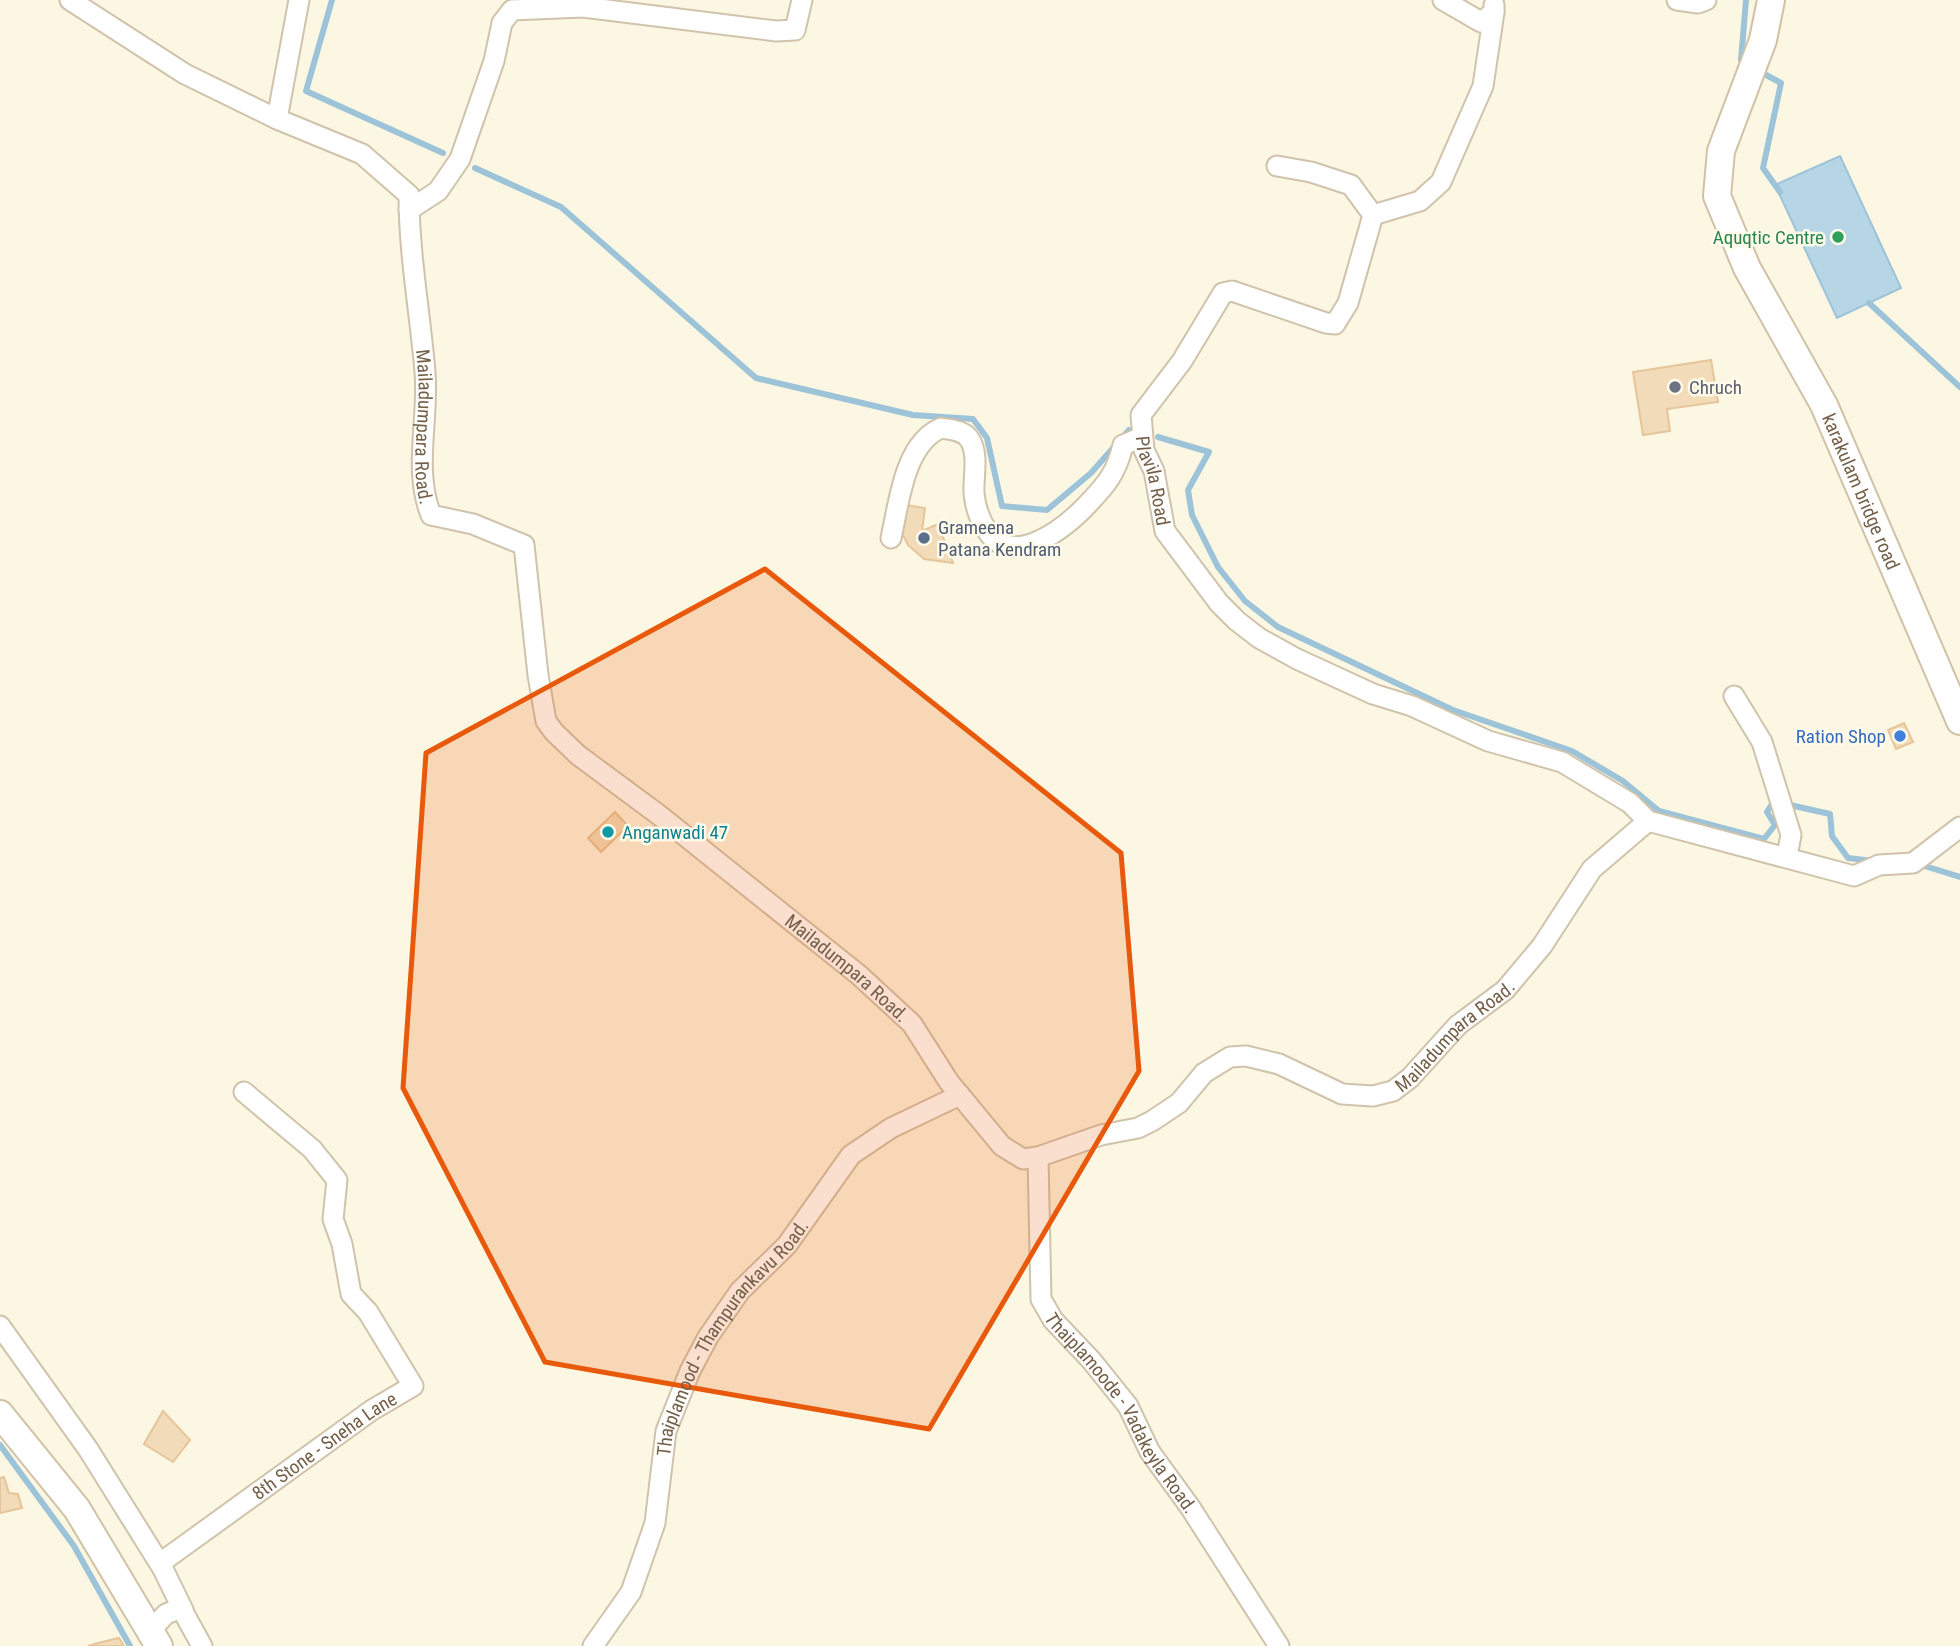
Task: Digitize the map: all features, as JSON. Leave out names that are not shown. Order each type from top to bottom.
[{"type":"main road","name":"karakulam bridge road","points":[[1771,0],[1757,54],[1721,151],[1717,196],[1746,268],[1824,405],[1960,721]]},
{"type":"main road","points":[[0,1414],[77,1510],[155,1638]]},
{"type":"street","name":"Mailadumpara Road.","points":[[70,0],[185,74],[277,119],[362,154],[409,195],[413,288],[425,374],[422,494],[431,515],[473,524],[524,545],[546,720],[578,755],[659,815],[859,975],[912,1024],[960,1095],[1006,1151],[1023,1159],[1038,1157],[1101,1135],[1139,1128],[1179,1103],[1204,1073],[1230,1057],[1246,1056],[1279,1064],[1342,1094],[1373,1096],[1393,1091],[1410,1078],[1458,1025],[1505,990],[1542,946],[1592,869],[1648,821]]},
{"type":"street","points":[[277,119],[299,0]]},
{"type":"street","points":[[409,209],[438,191],[460,159],[494,61],[502,23],[512,10],[583,7],[776,31],[795,30],[802,0]]},
{"type":"street","points":[[1443,0],[1481,22],[1494,6]]},
{"type":"street","points":[[1677,0],[1698,3],[1706,0]]},
{"type":"street","points":[[1277,166],[1311,172],[1351,185],[1373,215],[1420,201],[1441,182],[1483,86],[1494,6]]},
{"type":"street","name":"Plavila Road","points":[[1373,215],[1348,303],[1335,324],[1290,313],[1232,291],[1223,293],[1182,360],[1141,415],[1142,437],[1154,471],[1165,531],[1219,603],[1259,638],[1331,675],[1412,706],[1488,741],[1562,762],[1630,803],[1648,821]]},
{"type":"street","points":[[891,538],[902,491],[916,451],[925,439],[941,428],[964,433],[971,441],[974,494],[979,518],[993,540],[1013,548],[1040,540],[1077,515],[1113,476],[1123,445],[1142,437]]},
{"type":"street","points":[[1734,696],[1762,742],[1791,835],[1787,856]]},
{"type":"street","points":[[1648,821],[1854,876],[1879,865],[1913,863],[1960,827]]},
{"type":"street","name":"8th Stone - Sneha Lane","points":[[163,1569],[163,1561],[372,1410],[413,1386],[368,1312],[351,1294],[342,1244],[333,1219],[337,1180],[312,1149],[244,1092]]},
{"type":"street","name":"Thaiplamood - Thampurankavu Road.","points":[[593,1646],[631,1592],[655,1523],[666,1431],[690,1371],[708,1337],[740,1291],[787,1245],[851,1156],[891,1128],[960,1095]]},
{"type":"street","name":"Thaiplamoode - Vadakeyla Road.","points":[[1038,1157],[1041,1299],[1054,1320],[1128,1406],[1150,1452],[1190,1507],[1279,1646]]},
{"type":"street","points":[[0,1326],[88,1449],[163,1569],[202,1646]]},
{"type":"street","points":[[155,1638],[166,1614],[183,1610]]},
{"type":"highlighted area","points":[[765,569],[1121,853],[1139,1071],[929,1429],[545,1362],[403,1088],[426,753]]},
{"type":"water","name":"Aquqtic Centre","points":[[1840,156],[1901,288],[1837,318],[1775,185]]},
{"type":"building","name":"Chruch","points":[[1711,360],[1718,402],[1667,409],[1670,431],[1643,435],[1633,372]]},
{"type":"building","name":"Grameena Patana Kendram","points":[[905,505],[925,508],[922,531],[938,524],[953,563],[924,559],[908,545],[901,531]]},
{"type":"building","name":"Ration Shop","points":[[1904,723],[1913,742],[1896,749],[1888,730]]},
{"type":"building","name":"Anganwadi 47","points":[[615,812],[628,826],[601,852],[588,838]]},
{"type":"building","points":[[163,1411],[190,1440],[173,1462],[144,1444]]},
{"type":"building","points":[[4,1477],[9,1493],[18,1494],[22,1508],[0,1513],[0,1478]]},
{"type":"building","points":[[119,1638],[124,1646],[88,1646],[98,1643]]},
{"type":"waterway","points":[[332,0],[306,91],[443,153]]},
{"type":"waterway","points":[[1746,0],[1741,60],[1748,64]]},
{"type":"waterway","points":[[1757,70],[1781,83],[1763,168],[1780,192]]},
{"type":"waterway","points":[[475,168],[561,207],[756,378],[913,415],[973,419],[987,438],[1002,506],[1047,510],[1091,473],[1129,430]]},
{"type":"waterway","points":[[1869,303],[1960,387]]},
{"type":"waterway","points":[[1158,437],[1209,452],[1188,490],[1192,515],[1218,567],[1245,601],[1278,627],[1453,710],[1572,751],[1623,781],[1659,811],[1764,839],[1775,825],[1767,812],[1772,804],[1781,803],[1830,814],[1832,836],[1848,858],[1873,861]]},
{"type":"waterway","points":[[1918,864],[1960,877]]},
{"type":"waterway","points":[[0,1445],[74,1546],[130,1646]]},
{"type":"place","name":"Aquqtic Centre","points":[[1838,237]]},
{"type":"place","name":"Chruch","points":[[1675,387]]},
{"type":"place","name":"Grameena Patana Kendram","points":[[924,538]]},
{"type":"place","name":"Ration Shop","points":[[1900,736]]},
{"type":"place","name":"Anganwadi 47","points":[[608,832]]}]
